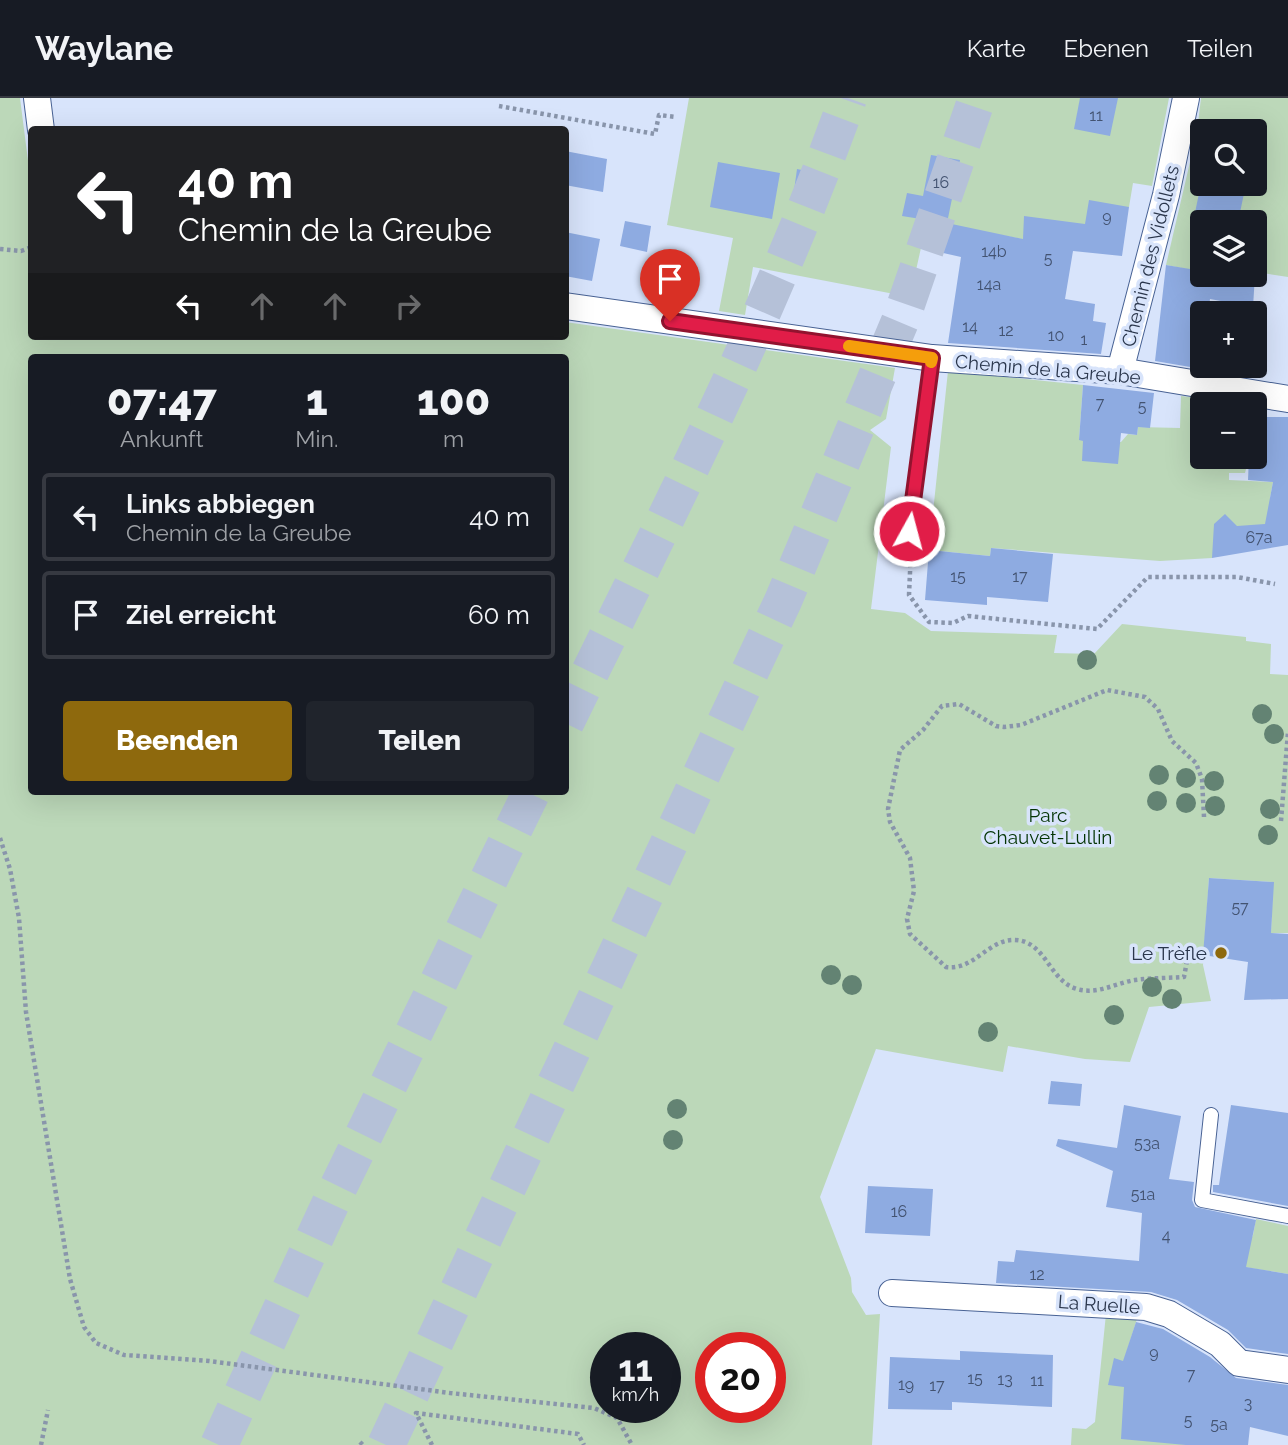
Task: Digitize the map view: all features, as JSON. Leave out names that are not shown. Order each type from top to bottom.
[{"type":"street","points":[[37,98],[40,126]]},
{"type":"street","name":"Chemin des Vidollets","points":[[1121,371],[1166,195],[1186,98]]},
{"type":"street","name":"Chemin de la Greube","points":[[569,307],[932,358],[1121,371],[1288,399]]},
{"type":"street","name":"La Ruelle","points":[[892,1293],[1146,1307],[1169,1314],[1220,1344],[1239,1363],[1288,1370]]},
{"type":"lane","name":"Chemin de la Greube","points":[[909,531],[932,358]]},
{"type":"lane","points":[[1211,1115],[1202,1200],[1288,1216]]},
{"type":"path","points":[[499,106],[655,134],[659,115],[676,117]]},
{"type":"path","points":[[0,249],[21,251],[28,248]]},
{"type":"path","points":[[909,531],[913,562],[909,596],[929,622],[953,623],[968,616],[1097,629],[1148,577],[1237,577],[1275,584]]},
{"type":"path","points":[[1187,961],[1184,977],[1133,980],[1112,988],[1091,990],[1075,989],[1052,971],[1034,945],[1015,940],[982,953],[968,965],[946,967],[909,934],[907,919],[914,891],[910,858],[890,822],[888,809],[900,750],[923,730],[942,706],[959,704],[996,726],[1004,727],[1021,725],[1107,690],[1145,697],[1153,702],[1172,741],[1196,763],[1202,779],[1204,817]]},
{"type":"path","points":[[1281,821],[1288,732]]},
{"type":"path","points":[[0,838],[10,870],[19,918],[26,1012],[70,1279],[84,1327],[96,1343],[124,1355],[234,1364],[450,1393],[593,1408],[617,1418],[632,1445]]},
{"type":"path","points":[[41,1445],[48,1410]]},
{"type":"path","points":[[432,1445],[416,1413],[578,1434],[583,1445]]},
{"type":"green space","name":"Parc Chauvet-Lullin","points":[[0,98],[20,98],[28,161],[28,340],[569,340],[569,323],[895,368],[886,419],[870,430],[891,447],[871,609],[905,613],[931,631],[1057,635],[1054,653],[1094,654],[1122,624],[1246,637],[1246,641],[1271,644],[1270,674],[1288,675],[1288,933],[1271,933],[1273,882],[1209,878],[1203,965],[1211,1001],[1149,1007],[1130,1062],[1085,1059],[1008,1046],[1003,1072],[876,1049],[820,1197],[851,1278],[852,1292],[866,1315],[880,1314],[872,1445],[0,1445]]},
{"type":"green space","points":[[689,98],[1169,98],[1152,186],[1133,183],[1129,207],[1085,225],[1027,240],[927,221],[910,297],[753,267],[745,315],[719,311],[733,238],[667,225]]},
{"type":"green space","points":[[1201,98],[1288,98],[1288,277],[1267,274],[1267,210],[1190,210],[1190,270],[1166,265],[1190,162],[1190,196],[1267,196],[1267,119],[1199,119]]},
{"type":"green space","points":[[948,371],[1083,385],[1079,440],[1121,442],[1128,434],[1137,435],[1138,427],[1180,428],[1181,396],[1190,397],[1190,469],[1246,469],[1245,473],[1229,473],[1229,480],[1273,482],[1270,498],[1280,499],[1275,527],[1234,526],[1212,558],[1160,561],[991,548],[990,556],[929,550]]},
{"type":"green space","points":[[1256,1219],[1288,1226],[1288,1274],[1238,1266],[1253,1235]]},
{"type":"green space","points":[[1106,1314],[1137,1319],[1122,1366],[1199,1445],[1071,1445],[1072,1428],[1086,1429],[1095,1422]]},
{"type":"building","points":[[1080,98],[1118,98],[1110,136],[1074,129]]},
{"type":"building","points":[[569,152],[607,159],[603,192],[569,186]]},
{"type":"building","points":[[931,155],[960,160],[947,223],[1023,239],[1024,216],[1085,224],[1089,200],[1129,207],[1122,256],[1073,251],[1065,299],[1095,304],[1093,321],[1106,323],[1101,354],[948,343],[961,257],[921,248],[927,220],[902,216],[907,193],[923,196]]},
{"type":"building","points":[[718,162],[780,173],[772,219],[710,207]]},
{"type":"building","points":[[797,169],[825,175],[820,196],[794,191]]},
{"type":"building","points":[[1198,196],[1243,196],[1241,210],[1196,210]]},
{"type":"building","points":[[625,221],[651,226],[647,252],[620,246]]},
{"type":"building","points":[[569,233],[600,239],[592,281],[569,277]]},
{"type":"building","points":[[1166,265],[1190,269],[1190,287],[1254,287],[1253,301],[1190,301],[1190,367],[1155,361]]},
{"type":"building","points":[[1083,385],[1154,393],[1150,428],[1138,427],[1137,435],[1121,433],[1118,464],[1082,461],[1083,441],[1079,440]]},
{"type":"building","points":[[1267,417],[1288,417],[1288,545],[1212,558],[1214,524],[1225,514],[1237,526],[1265,524],[1273,482],[1248,480],[1248,469],[1267,469]]},
{"type":"building","points":[[991,548],[1053,554],[1048,602],[987,597],[987,605],[925,600],[929,550],[990,556]]},
{"type":"building","points":[[1209,878],[1274,882],[1271,933],[1288,934],[1288,999],[1244,1000],[1248,962],[1203,955]]},
{"type":"building","points":[[1051,1081],[1082,1084],[1080,1106],[1048,1104]]},
{"type":"building","points":[[1124,1105],[1181,1116],[1169,1179],[1194,1182],[1192,1200],[1195,1207],[1256,1220],[1246,1267],[1288,1274],[1288,1354],[1246,1348],[1228,1330],[1177,1300],[1151,1292],[996,1283],[998,1261],[1014,1262],[1016,1250],[1139,1261],[1142,1213],[1106,1207],[1113,1171],[1056,1146],[1058,1139],[1117,1148]]},
{"type":"building","points":[[1231,1105],[1288,1113],[1288,1206],[1213,1192],[1213,1185],[1219,1185]]},
{"type":"building","points":[[868,1186],[933,1189],[930,1236],[865,1233]]},
{"type":"building","points":[[1136,1322],[1163,1329],[1210,1357],[1236,1378],[1288,1385],[1288,1436],[1250,1427],[1248,1445],[1186,1445],[1121,1439],[1124,1387],[1108,1385],[1114,1358],[1123,1361]]},
{"type":"building","points":[[960,1351],[1053,1355],[1052,1407],[952,1402],[952,1410],[888,1409],[890,1357],[960,1360]]},
{"type":"tunnel","points":[[569,715],[716,414],[786,258],[848,98]]},
{"type":"tunnel","points":[[386,1445],[783,601],[901,319],[977,98]]},
{"type":"tunnel","points":[[219,1445],[333,1198],[530,795]]},
{"type":"slow traffic","points":[[849,346],[932,358],[931,362]]},
{"type":"place","name":"Le Trèfle","points":[[1221,953]]},
{"type":"route","points":[[670,321],[932,358],[909,531]]}]
